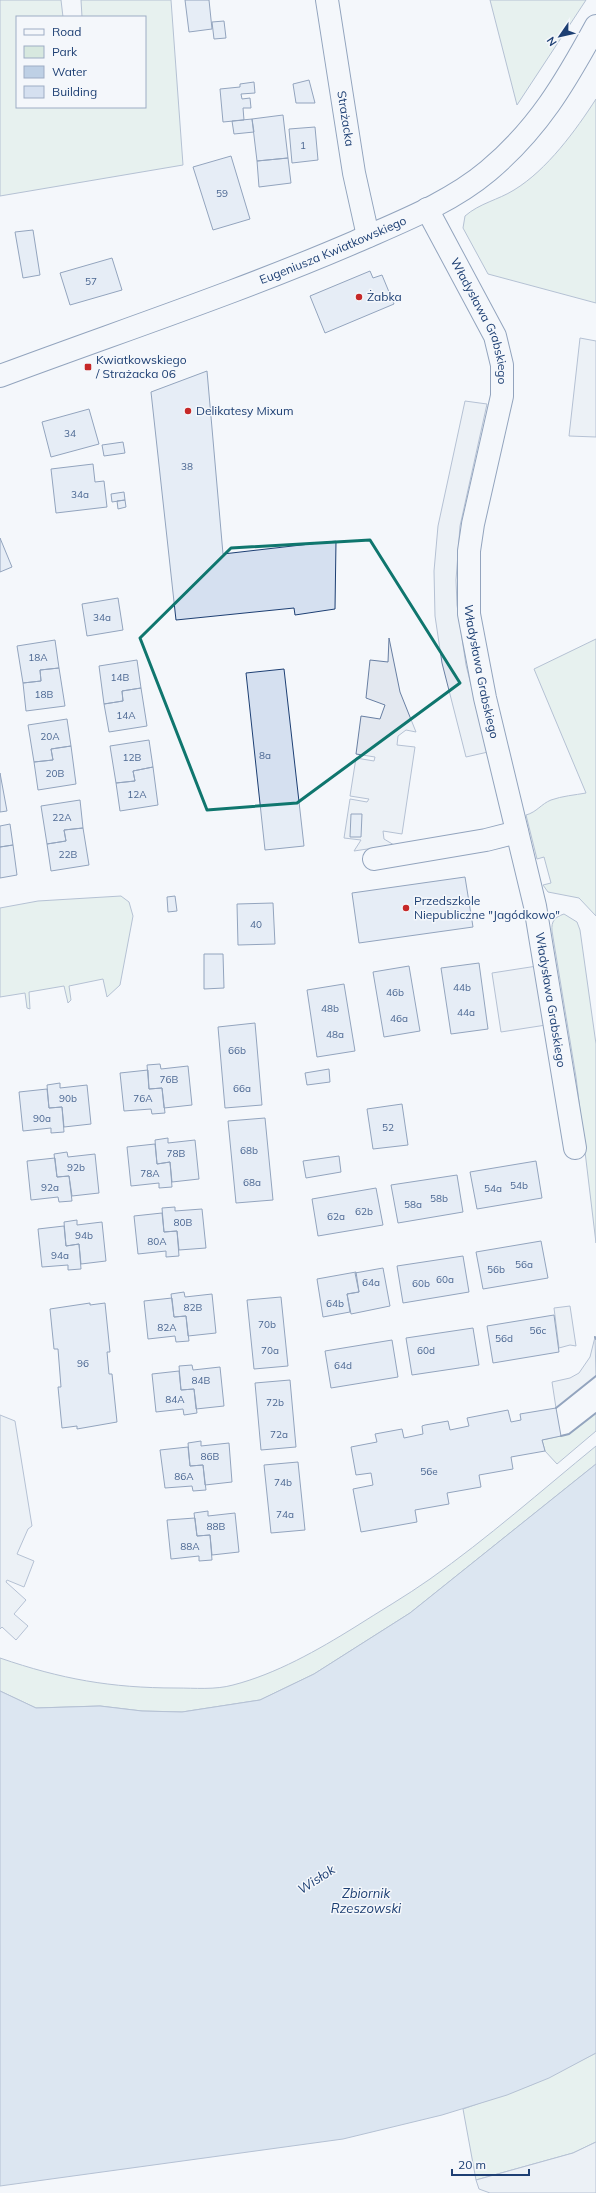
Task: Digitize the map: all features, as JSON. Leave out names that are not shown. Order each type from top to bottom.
[{"type":"street","name":"Strażacka","points":[[327,0],[354,173],[368,236]]},
{"type":"street","name":"Eugeniusza Kwiatkowskiego","points":[[0,376],[290,269],[368,236],[427,208],[466,186],[487,172],[526,134],[547,109],[565,83],[596,26]]},
{"type":"street","name":"Władysława Grabskiego","points":[[427,208],[495,336],[502,365],[502,396],[478,495],[471,537],[468,580],[469,614],[485,698],[535,906],[575,1148]]},
{"type":"street","points":[[374,859],[486,840],[517,832]]},
{"type":"highlighted area","points":[[370,540],[460,683],[297,803],[207,810],[140,638],[231,548]]},
{"type":"green space","points":[[0,0],[61,0],[63,16],[16,16],[16,108],[146,108],[146,16],[82,16],[81,0],[171,0],[183,165],[0,196]]},
{"type":"green space","points":[[490,0],[586,0],[517,105]]},
{"type":"green space","points":[[596,99],[596,303],[488,274],[463,228],[465,216],[477,208],[514,190],[538,172],[560,149]]},
{"type":"green space","points":[[596,639],[596,916],[579,898],[548,892],[543,885],[551,883],[544,857],[537,859],[526,815],[551,800],[586,793],[534,669]]},
{"type":"green space","points":[[121,896],[129,902],[133,916],[120,985],[107,997],[103,979],[69,986],[71,1000],[68,1003],[64,986],[29,992],[30,1009],[27,1008],[25,993],[0,997],[0,908],[38,901]]},
{"type":"green space","points":[[564,914],[577,922],[580,930],[596,1044],[596,1243],[576,1077],[552,931],[554,920]]},
{"type":"green space","points":[[596,1413],[596,1431],[557,1464],[545,1451],[542,1440],[569,1434]]},
{"type":"green space","points":[[596,1446],[596,1464],[410,1613],[314,1674],[260,1700],[182,1712],[142,1711],[100,1706],[36,1708],[0,1691],[0,1658],[65,1677],[108,1684],[152,1688],[219,1688],[265,1675],[326,1644],[421,1585],[494,1531]]},
{"type":"green space","points":[[596,2053],[596,2142],[573,2153],[476,2180],[463,2109],[531,2085]]},
{"type":"shaded area","points":[[580,338],[596,341],[596,437],[569,436]]},
{"type":"shaded area","points":[[465,401],[487,404],[460,526],[456,580],[457,605],[466,665],[488,752],[466,757],[442,663],[435,616],[434,571],[438,526]]},
{"type":"shaded area","points":[[389,638],[400,692],[416,732],[406,730],[398,736],[397,745],[415,747],[402,834],[383,831],[384,839],[394,845],[354,851],[361,840],[344,838],[350,799],[367,802],[369,799],[350,796],[356,758],[374,761],[375,757],[356,754],[361,716],[380,719],[385,705],[366,698],[370,660],[388,662]]},
{"type":"shaded area","points":[[537,966],[546,1025],[501,1032],[492,973]]},
{"type":"shaded area","points":[[570,1306],[576,1346],[570,1345],[559,1348],[554,1308]]},
{"type":"shaded area","points":[[595,1337],[596,1376],[556,1408],[552,1382],[570,1378],[579,1373],[590,1357]]},
{"type":"shaded area","points":[[0,1415],[15,1421],[32,1526],[28,1529],[17,1554],[34,1561],[24,1587],[7,1580],[6,1582],[26,1600],[14,1614],[28,1626],[16,1640],[2,1627],[0,1629]]},
{"type":"shaded area","points":[[596,2142],[596,2193],[490,2193],[479,2189],[476,2180],[573,2153]]},
{"type":"water","name":"Zbiornik Rzeszowski","points":[[596,1464],[596,2053],[549,2078],[507,2095],[442,2115],[343,2139],[0,2186],[0,1691],[36,1708],[100,1706],[142,1711],[182,1712],[260,1700],[314,1674],[410,1613]]},
{"type":"building","points":[[185,0],[209,0],[212,29],[189,32]]},
{"type":"building","points":[[224,21],[226,38],[214,39],[212,22]]},
{"type":"building","points":[[309,80],[315,103],[296,103],[293,84]]},
{"type":"building","points":[[254,82],[255,93],[241,94],[242,99],[250,98],[251,108],[243,108],[244,120],[223,122],[220,89],[240,87],[240,84]]},
{"type":"building","points":[[283,115],[288,158],[257,161],[252,119]]},
{"type":"building","points":[[252,119],[254,132],[234,134],[232,121]]},
{"type":"building","points":[[315,127],[318,160],[292,163],[289,129]]},
{"type":"building","points":[[231,156],[250,219],[213,230],[193,167]]},
{"type":"building","points":[[288,158],[291,183],[259,187],[257,161]]},
{"type":"building","points":[[33,230],[40,275],[23,278],[15,232]]},
{"type":"building","points":[[112,258],[122,290],[70,305],[60,273]]},
{"type":"building","points":[[370,271],[373,278],[382,275],[394,304],[325,333],[310,296]]},
{"type":"building","points":[[207,371],[223,554],[336,541],[335,609],[295,615],[294,608],[176,620],[151,392]]},
{"type":"building","points":[[89,409],[99,444],[51,457],[42,422]]},
{"type":"building","points":[[123,442],[125,453],[104,456],[102,445]]},
{"type":"building","points":[[93,464],[95,482],[104,481],[107,507],[56,513],[51,469]]},
{"type":"building","points":[[124,492],[125,500],[112,502],[111,494]]},
{"type":"building","points":[[125,500],[126,507],[118,509],[117,501]]},
{"type":"building","points":[[0,538],[12,567],[0,572]]},
{"type":"building","points":[[118,598],[123,630],[87,636],[82,604]]},
{"type":"building","points":[[55,640],[59,668],[40,670],[41,681],[23,683],[17,646]]},
{"type":"building","points":[[137,660],[141,688],[122,691],[123,701],[104,704],[99,666]]},
{"type":"building","points":[[59,668],[65,706],[26,711],[23,683],[41,681],[40,670]]},
{"type":"building","points":[[284,669],[304,846],[265,850],[246,673]]},
{"type":"building","points":[[141,688],[147,726],[109,732],[104,704],[123,701],[122,691]]},
{"type":"building","points":[[67,719],[71,746],[51,749],[53,760],[34,762],[28,725]]},
{"type":"building","points":[[149,740],[153,767],[133,771],[135,781],[116,783],[110,746]]},
{"type":"building","points":[[71,746],[76,784],[38,790],[34,762],[53,760],[51,749]]},
{"type":"building","points":[[153,767],[158,805],[120,811],[116,783],[135,781],[133,771]]},
{"type":"building","points":[[0,773],[7,811],[0,812]]},
{"type":"building","points":[[80,800],[83,828],[64,830],[66,841],[47,844],[41,806]]},
{"type":"building","points":[[351,814],[362,814],[361,837],[350,837]]},
{"type":"building","points":[[10,824],[13,845],[0,847],[0,826]]},
{"type":"building","points":[[83,828],[89,865],[51,871],[47,844],[66,841],[64,830]]},
{"type":"building","points":[[13,845],[17,875],[0,878],[0,847]]},
{"type":"building","points":[[465,877],[473,927],[359,943],[352,893]]},
{"type":"building","points":[[175,896],[177,911],[168,912],[167,897]]},
{"type":"building","points":[[273,903],[275,944],[238,945],[237,904]]},
{"type":"building","points":[[204,954],[223,954],[224,988],[204,989]]},
{"type":"building","points":[[479,963],[488,1029],[451,1034],[441,968]]},
{"type":"building","points":[[409,966],[420,1031],[384,1037],[373,972]]},
{"type":"building","points":[[344,984],[355,1051],[317,1057],[307,990]]},
{"type":"building","points":[[255,1023],[262,1105],[225,1108],[218,1027]]},
{"type":"building","points":[[160,1064],[161,1069],[188,1066],[192,1105],[164,1108],[162,1088],[149,1089],[147,1065]]},
{"type":"building","points":[[329,1069],[330,1082],[307,1085],[305,1073]]},
{"type":"building","points":[[148,1070],[149,1089],[162,1088],[165,1113],[152,1114],[151,1109],[124,1111],[120,1073]]},
{"type":"building","points":[[60,1083],[60,1088],[87,1085],[91,1124],[64,1127],[62,1107],[49,1108],[47,1085]]},
{"type":"building","points":[[47,1089],[49,1108],[62,1107],[64,1132],[51,1133],[51,1128],[23,1131],[19,1092]]},
{"type":"building","points":[[402,1104],[408,1145],[373,1149],[367,1109]]},
{"type":"building","points":[[265,1118],[273,1200],[236,1203],[228,1121]]},
{"type":"building","points":[[168,1138],[168,1143],[195,1140],[199,1179],[172,1182],[170,1162],[157,1164],[155,1140]]},
{"type":"building","points":[[155,1144],[157,1164],[170,1162],[172,1187],[159,1188],[159,1183],[131,1186],[127,1147]]},
{"type":"building","points":[[67,1152],[68,1157],[95,1154],[99,1193],[72,1196],[69,1176],[57,1177],[54,1154]]},
{"type":"building","points":[[339,1156],[341,1172],[306,1178],[303,1161]]},
{"type":"building","points":[[55,1158],[57,1177],[69,1176],[72,1201],[59,1202],[58,1197],[31,1200],[27,1161]]},
{"type":"building","points":[[536,1161],[542,1198],[477,1209],[470,1172]]},
{"type":"building","points":[[457,1175],[463,1212],[398,1223],[391,1185]]},
{"type":"building","points":[[376,1188],[383,1225],[318,1236],[312,1199]]},
{"type":"building","points":[[175,1207],[175,1211],[202,1209],[206,1248],[179,1250],[177,1231],[164,1232],[162,1208]]},
{"type":"building","points":[[162,1213],[164,1232],[177,1231],[179,1256],[166,1257],[166,1251],[138,1254],[134,1216]]},
{"type":"building","points":[[77,1220],[77,1225],[102,1222],[106,1261],[81,1264],[79,1244],[66,1246],[64,1222]]},
{"type":"building","points":[[64,1226],[66,1246],[79,1244],[81,1269],[68,1270],[68,1265],[42,1267],[38,1229]]},
{"type":"building","points":[[541,1241],[548,1278],[483,1289],[476,1252]]},
{"type":"building","points":[[463,1256],[469,1292],[403,1303],[397,1266]]},
{"type":"building","points":[[383,1268],[390,1306],[351,1314],[347,1294],[359,1292],[355,1273]]},
{"type":"building","points":[[356,1272],[359,1292],[347,1294],[350,1312],[323,1317],[317,1279]]},
{"type":"building","points":[[184,1292],[185,1297],[212,1294],[216,1333],[188,1336],[186,1316],[174,1317],[171,1294]]},
{"type":"building","points":[[281,1297],[288,1366],[254,1369],[247,1300]]},
{"type":"building","points":[[172,1298],[174,1317],[186,1316],[189,1341],[176,1342],[175,1336],[148,1339],[144,1301]]},
{"type":"building","points":[[90,1303],[90,1305],[105,1303],[110,1352],[107,1352],[109,1374],[112,1374],[117,1422],[77,1429],[77,1426],[62,1428],[58,1387],[61,1387],[58,1349],[54,1349],[50,1309]]},
{"type":"building","points":[[554,1315],[559,1352],[493,1363],[487,1326]]},
{"type":"building","points":[[473,1328],[479,1365],[412,1375],[406,1338]]},
{"type":"building","points":[[392,1340],[398,1377],[331,1388],[325,1351]]},
{"type":"building","points":[[192,1365],[193,1370],[220,1367],[224,1406],[196,1409],[194,1389],[181,1390],[179,1366]]},
{"type":"building","points":[[179,1371],[181,1390],[194,1389],[197,1413],[184,1415],[183,1409],[156,1412],[152,1374]]},
{"type":"building","points":[[290,1380],[296,1447],[261,1450],[255,1383]]},
{"type":"building","points":[[556,1408],[561,1436],[542,1440],[545,1451],[511,1457],[513,1469],[479,1475],[481,1487],[447,1493],[449,1504],[415,1510],[417,1522],[361,1532],[353,1489],[373,1485],[371,1473],[356,1475],[351,1447],[377,1442],[375,1434],[402,1429],[404,1438],[423,1434],[422,1426],[425,1425],[448,1421],[450,1430],[469,1426],[467,1418],[508,1410],[511,1422],[521,1420],[520,1414]]},
{"type":"building","points":[[201,1441],[201,1446],[229,1443],[232,1482],[205,1485],[203,1465],[190,1466],[188,1443]]},
{"type":"building","points":[[188,1447],[190,1466],[203,1465],[206,1490],[193,1491],[192,1486],[165,1488],[160,1450]]},
{"type":"building","points":[[298,1462],[305,1530],[271,1533],[264,1465]]},
{"type":"building","points":[[208,1511],[208,1516],[235,1513],[239,1552],[212,1555],[210,1535],[197,1536],[194,1513]]},
{"type":"building","points":[[195,1518],[197,1536],[210,1535],[212,1560],[199,1561],[199,1556],[171,1559],[167,1520]]},
{"type":"wall","points":[[556,1408],[596,1376]]},
{"type":"wall","points":[[561,1436],[569,1434],[596,1413]]},
{"type":"place","name":"Żabka","points":[[359,297]]},
{"type":"place","name":"Kwiatkowskiego / Strażacka 06","points":[[88,367]]},
{"type":"place","name":"Delikatesy Mixum","points":[[188,411]]},
{"type":"place","name":"Przedszkole Niepubliczne \"Jagódkowo\"","points":[[406,908]]},
{"type":"water label","name":"Wisłok","points":[[316,1879]]}]
